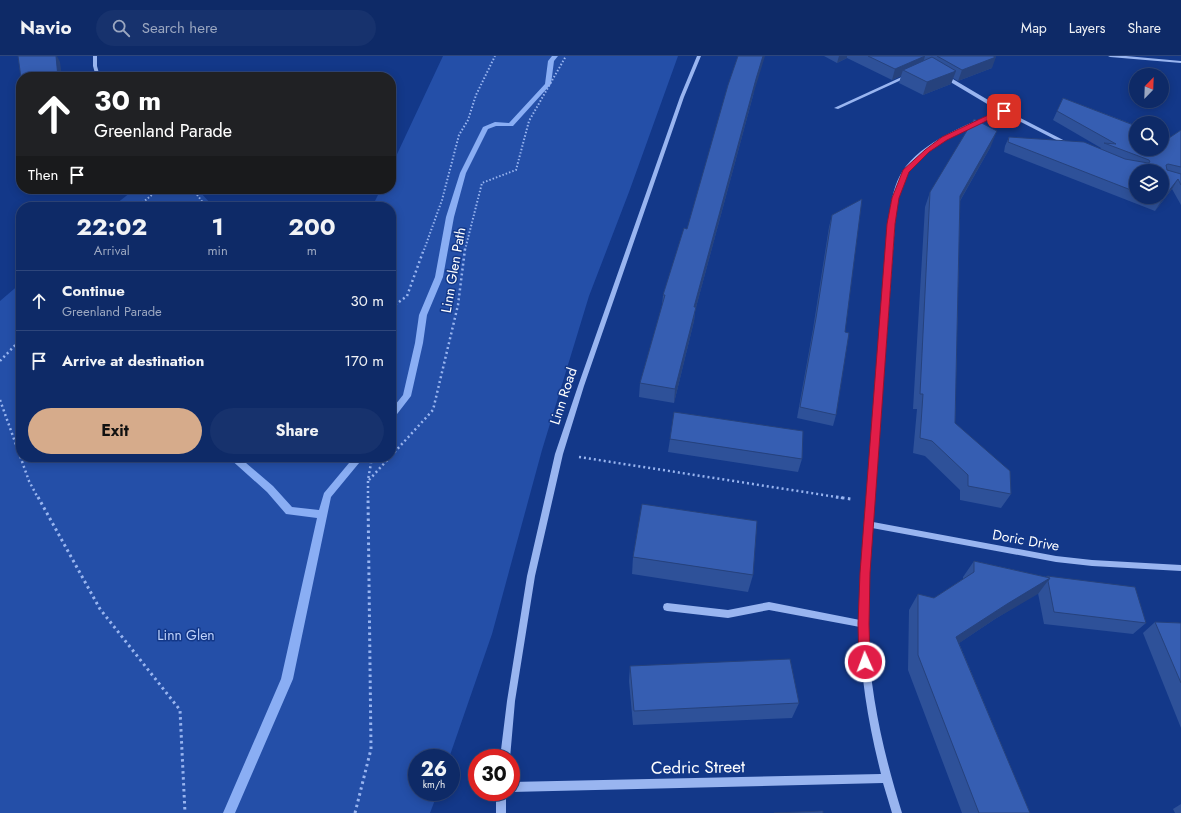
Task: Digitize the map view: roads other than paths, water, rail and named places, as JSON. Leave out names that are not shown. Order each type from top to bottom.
[{"type":"street","points":[[95,56],[97,72]]},
{"type":"street","name":"Linn Road","points":[[506,749],[511,701],[531,576],[559,454],[580,386],[682,97],[699,56]]},
{"type":"street","points":[[1110,56],[1181,62]]},
{"type":"street","points":[[935,71],[1004,111],[1075,148]]},
{"type":"street","points":[[836,108],[914,74]]},
{"type":"street","points":[[897,813],[886,778],[870,704],[865,662],[863,624],[891,224],[898,187],[910,166],[941,140],[1004,111]]},
{"type":"street","name":"Doric Drive","points":[[869,524],[1056,559],[1107,564],[1181,568]]},
{"type":"street","points":[[667,607],[728,614],[769,606],[863,624]]},
{"type":"street","name":"Cedric Street","points":[[520,787],[886,778]]},
{"type":"street","points":[[501,801],[501,813]]},
{"type":"waterway","points":[[396,410],[407,396],[419,343],[423,315],[439,277],[450,217],[463,173],[485,128],[495,124],[511,125],[548,84],[551,61],[555,56]]},
{"type":"waterway","points":[[239,462],[270,489],[289,511],[323,514]]},
{"type":"waterway","points":[[229,813],[287,679],[327,496],[355,462]]},
{"type":"park label","name":"Linn Glen","points":[[186,635]]}]
